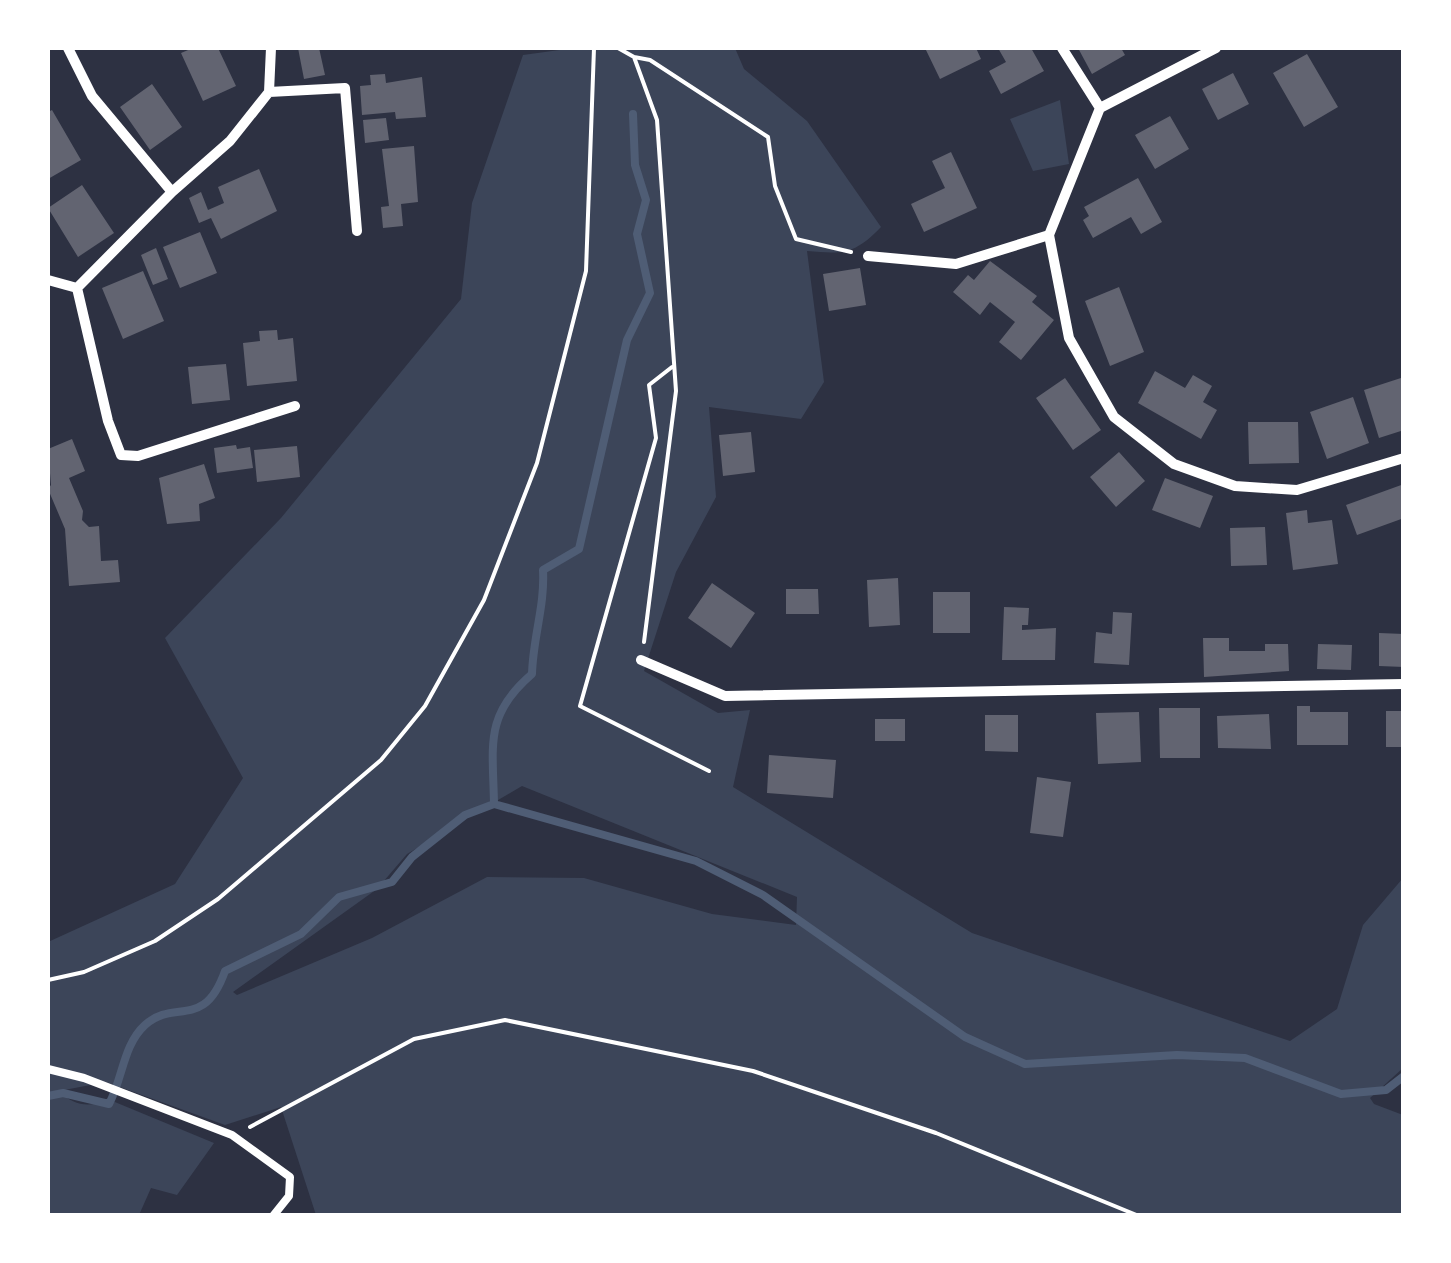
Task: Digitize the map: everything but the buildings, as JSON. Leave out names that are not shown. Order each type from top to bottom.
[{"type":"street","points":[[68,48],[92,96],[172,192]]},
{"type":"street","points":[[77,288],[172,192],[230,142],[269,92],[271,48]]},
{"type":"street","points":[[1062,48],[1100,108]]},
{"type":"street","points":[[1216,48],[1100,108],[1049,234],[1070,338],[1114,418],[1174,464],[1235,486],[1297,490],[1404,458]]},
{"type":"street","points":[[269,92],[345,88],[357,231]]},
{"type":"street","points":[[868,256],[956,264],[1049,234]]},
{"type":"street","points":[[48,280],[77,288]]},
{"type":"street","points":[[77,288],[108,421],[121,454],[138,456],[295,406]]},
{"type":"street","points":[[642,660],[725,696],[1404,684]]},
{"type":"lane","points":[[48,1069],[105,1086],[232,1135],[290,1177],[289,1196],[273,1216]]},
{"type":"path","points":[[48,980],[84,972],[155,941],[218,899],[381,760],[425,706],[484,600],[536,462],[576,310],[586,271],[594,48]]},
{"type":"path","points":[[618,48],[634,58],[650,60],[768,137],[775,186],[796,239],[868,256]]},
{"type":"path","points":[[634,58],[657,120],[674,365],[670,453],[642,660]]},
{"type":"path","points":[[674,365],[649,386],[656,438],[580,706],[709,771]]},
{"type":"path","points":[[232,1135],[274,1118],[414,1039],[505,1020],[753,1071],[936,1132],[1139,1216]]},
{"type":"shaded area","points":[[574,48],[735,48],[744,69],[807,121],[881,227],[847,251],[807,251],[824,382],[801,419],[709,407],[716,497],[676,572],[644,671],[718,713],[750,710],[733,787],[972,933],[1290,1041],[1337,1009],[1363,925],[1403,878],[1403,1068],[1370,1098],[1374,1104],[1403,1115],[1403,1215],[316,1215],[281,1107],[225,1125],[106,1082],[59,1091],[83,1104],[110,1100],[214,1143],[177,1195],[151,1188],[139,1215],[48,1215],[48,942],[175,884],[243,778],[165,638],[281,518],[461,299],[472,203],[523,55]],"holes":[[[522,786],[797,897],[796,925],[712,914],[584,878],[487,877],[372,938],[237,995],[233,992],[377,889],[407,854]]]},
{"type":"shaded area","points":[[1060,100],[1069,164],[1033,171],[1010,119]]},
{"type":"waterway","points":[[494,804],[495,732],[506,703],[532,674],[543,570],[579,549],[627,340],[650,293],[637,234],[646,200],[635,165],[633,114]]},
{"type":"waterway","points":[[48,1096],[63,1093],[109,1104],[132,1042],[145,1025],[156,1017],[208,1001],[225,971],[301,934],[339,897],[392,882],[412,857],[465,815],[494,804],[696,861],[763,895],[965,1037],[1025,1064],[1177,1055],[1245,1058],[1341,1094],[1386,1090],[1404,1076]]}]
